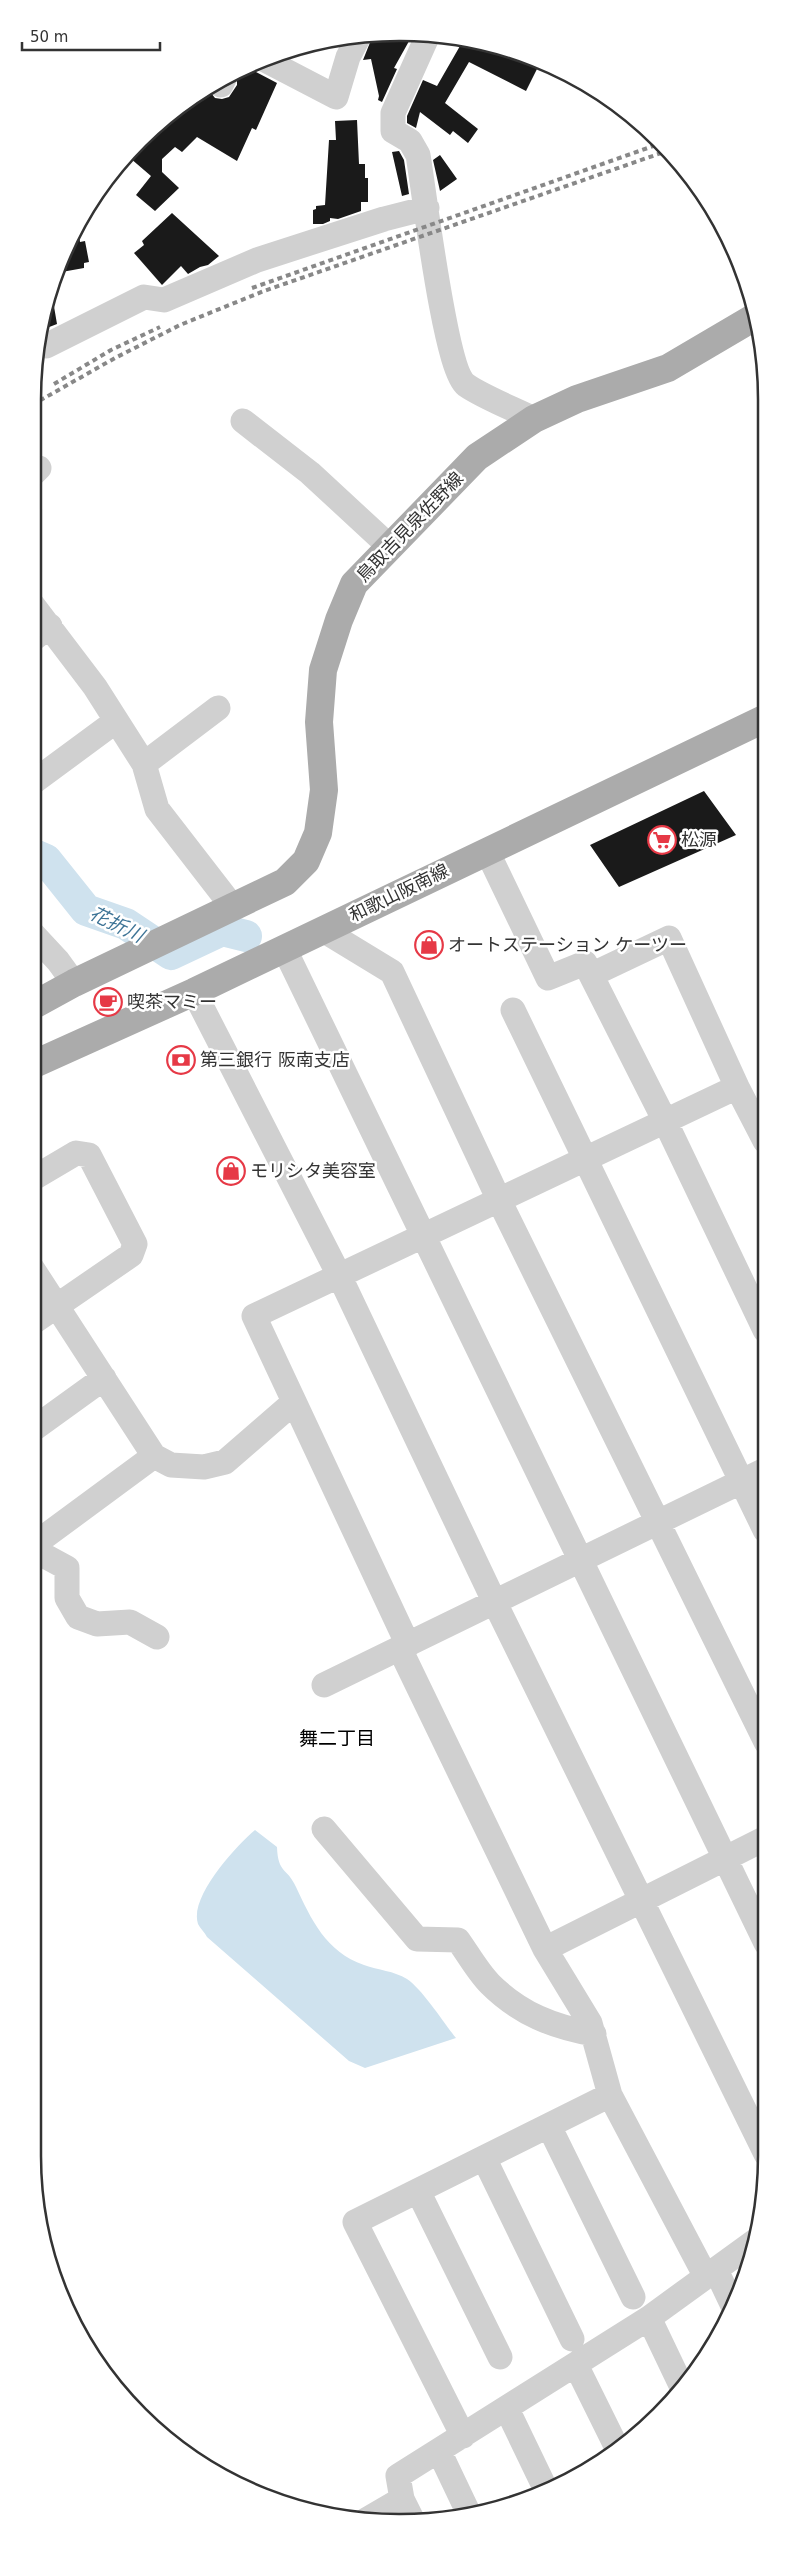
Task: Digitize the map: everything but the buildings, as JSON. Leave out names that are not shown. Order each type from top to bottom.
[{"type":"main road","name":"鳥取吉見泉佐野線","points":[[41,1001],[74,983],[285,882],[306,862],[318,833],[324,790],[319,722],[323,670],[339,620],[354,584],[389,546],[420,518],[476,457],[534,419],[577,399],[668,368],[749,320]]},
{"type":"main road","name":"和歌山阪南線","points":[[41,1062],[194,992],[758,722]]},
{"type":"street","points":[[425,42],[393,113],[393,131],[410,141],[418,155],[433,261],[454,364],[464,384],[534,419]]},
{"type":"street","points":[[273,64],[336,97],[348,57],[355,44]]},
{"type":"street","points":[[46,346],[144,297],[164,300],[257,260],[384,219],[427,208]]},
{"type":"street","points":[[243,421],[310,473],[389,546]]},
{"type":"street","points":[[41,633],[95,687],[144,764],[157,809],[232,906]]},
{"type":"street","points":[[144,764],[218,708]]},
{"type":"street","points":[[41,775],[116,721]]},
{"type":"street","points":[[487,851],[548,978],[585,963],[665,1121],[758,1315]]},
{"type":"street","points":[[322,930],[392,972],[499,1200],[656,1523],[758,1712]]},
{"type":"street","points":[[591,974],[669,938],[737,1087],[758,1128]]},
{"type":"street","points":[[41,943],[74,983]]},
{"type":"street","points":[[284,948],[758,1927]]},
{"type":"street","points":[[194,992],[340,1277],[495,1603],[758,2138]]},
{"type":"street","points":[[513,1010],[758,1515]]},
{"type":"street","points":[[728,2298],[711,2274],[610,2095],[590,2023],[545,1948],[404,1647],[254,1316],[340,1277],[737,1087]]},
{"type":"street","points":[[41,1174],[76,1153],[89,1155],[135,1244],[132,1255],[41,1317]]},
{"type":"street","points":[[41,1282],[154,1456],[171,1465],[204,1467],[225,1462],[293,1402]]},
{"type":"street","points":[[41,1424],[104,1378]]},
{"type":"street","points":[[41,1540],[154,1456]]},
{"type":"street","points":[[324,1685],[758,1473]]},
{"type":"street","points":[[41,1552],[67,1568],[67,1598],[78,1617],[97,1624],[130,1622],[157,1636]]},
{"type":"street","points":[[324,1829],[417,1939],[458,1940],[490,1984],[518,2006],[546,2023],[594,2034]]},
{"type":"street","points":[[545,1948],[758,1842]]},
{"type":"street","points":[[463,2436],[355,2222],[610,2095]]},
{"type":"street","points":[[549,2126],[633,2297]]},
{"type":"street","points":[[484,2158],[572,2339]]},
{"type":"street","points":[[418,2191],[500,2357]]},
{"type":"street","points":[[409,2514],[402,2499],[398,2476],[507,2410],[649,2318],[746,2248]]},
{"type":"street","points":[[649,2318],[679,2380]]},
{"type":"street","points":[[576,2365],[614,2443]]},
{"type":"street","points":[[507,2410],[543,2484]]},
{"type":"street","points":[[439,2451],[466,2508]]},
{"type":"street","points":[[378,2513],[402,2499]]},
{"type":"water","points":[[255,1830],[277,1847],[281,1866],[293,1881],[321,1933],[330,1943],[339,1952],[351,1959],[407,1979],[426,1998],[456,2038],[365,2068],[349,2061],[207,1937],[198,1924],[197,1913],[200,1900],[226,1860]]},
{"type":"waterway","name":"花折川","points":[[41,858],[46,860],[86,910],[126,924],[171,954],[222,930],[246,936]]},
{"type":"railway","points":[[252,288],[653,146]]},
{"type":"railway","points":[[41,400],[115,358],[180,325],[264,291],[660,153]]},
{"type":"railway","points":[[54,384],[111,350],[160,327]]},
{"type":"place","name":"松源","points":[[662,840]]},
{"type":"place","name":"オートステーション ケーツー","points":[[429,945]]},
{"type":"place","name":"喫茶マミー","points":[[108,1002]]},
{"type":"place","name":"第三銀行 阪南支店","points":[[181,1060]]},
{"type":"place","name":"モリシタ美容室","points":[[231,1171]]},
{"type":"district","name":"舞二丁目","points":[[337,1738]]}]
